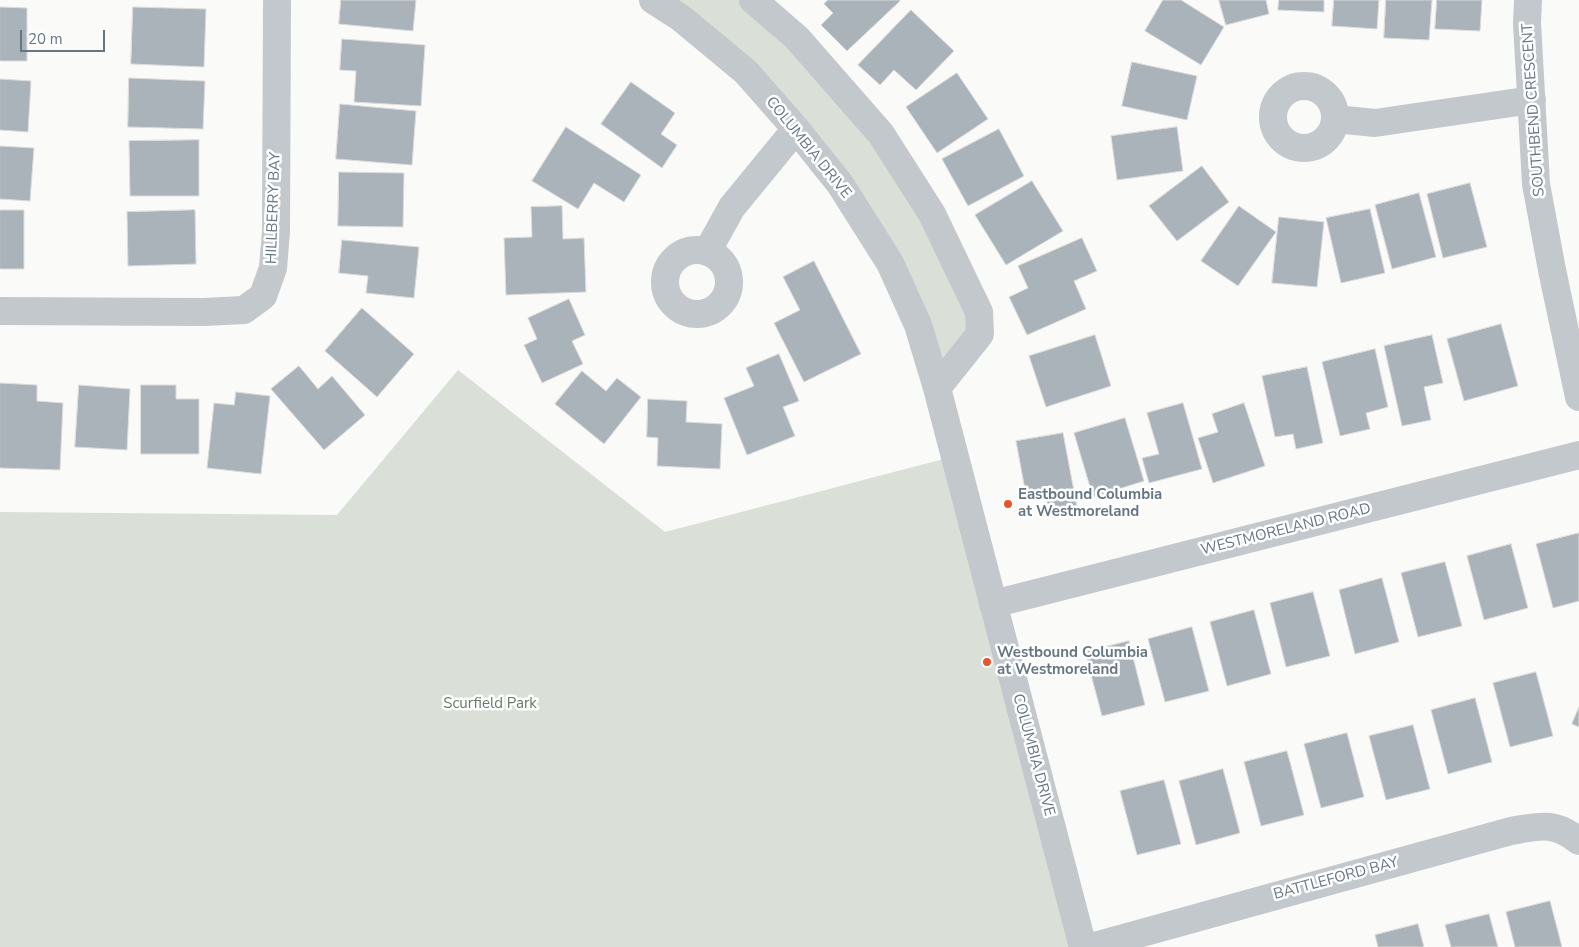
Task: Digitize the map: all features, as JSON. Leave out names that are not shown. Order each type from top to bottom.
[{"type":"street","name":"HILLBERRY BAY","points":[[0,312],[204,312],[244,310],[263,296],[273,268],[276,231],[277,0]]},
{"type":"street","name":"COLUMBIA DRIVE","points":[[653,0],[681,18],[746,72],[796,129],[840,184],[890,263],[918,325],[937,388],[1084,947]]},
{"type":"street","points":[[753,0],[797,38],[881,134],[932,214],[979,312],[980,334],[937,388]]},
{"type":"street","name":"SOUTHBEND CRESCENT","points":[[1528,0],[1527,23],[1536,184],[1579,397]]},
{"type":"street","points":[[1336,119],[1375,123],[1532,100]]},
{"type":"street","points":[[707,252],[732,207],[796,129]]},
{"type":"street","name":"WESTMORELAND ROAD","points":[[993,604],[1579,455]]},
{"type":"street","name":"BATTLEFORD BAY","points":[[1091,947],[1511,831],[1544,825],[1567,831],[1579,841]]},
{"type":"green space","points":[[653,0],[753,0],[881,134],[979,312],[937,388],[918,325],[796,129]]},
{"type":"green space","name":"Scurfield Park","points":[[458,370],[665,532],[955,456],[1083,947],[0,947],[0,512],[337,515]]},
{"type":"building","points":[[341,0],[416,0],[413,31],[339,24]]},
{"type":"building","points":[[828,0],[900,1],[847,51],[821,25],[833,13],[824,4]]},
{"type":"building","points":[[1163,0],[1181,0],[1224,27],[1201,65],[1145,31]]},
{"type":"building","points":[[1219,0],[1266,0],[1269,14],[1226,25]]},
{"type":"building","points":[[1279,0],[1324,0],[1324,12],[1278,10]]},
{"type":"building","points":[[1334,0],[1379,0],[1377,29],[1332,26]]},
{"type":"building","points":[[1386,0],[1432,0],[1429,40],[1384,38]]},
{"type":"building","points":[[1437,0],[1482,0],[1480,31],[1435,29]]},
{"type":"building","points":[[0,7],[27,8],[27,61],[0,61]]},
{"type":"building","points":[[133,7],[206,9],[204,67],[131,64]]},
{"type":"building","points":[[911,10],[954,51],[916,90],[894,70],[880,85],[858,65]]},
{"type":"building","points":[[342,39],[425,45],[421,106],[354,102],[356,71],[340,70]]},
{"type":"building","points":[[1132,62],[1197,76],[1187,120],[1122,106]]},
{"type":"building","points":[[957,73],[988,119],[937,153],[906,107]]},
{"type":"building","points":[[129,78],[205,81],[203,129],[128,127]]},
{"type":"building","points":[[0,79],[31,81],[28,132],[0,130]]},
{"type":"building","points":[[631,82],[675,113],[661,134],[677,145],[662,168],[601,124]]},
{"type":"building","points":[[340,104],[416,111],[412,165],[336,159]]},
{"type":"building","points":[[566,127],[641,175],[624,202],[594,183],[578,209],[532,181]]},
{"type":"building","points":[[1177,127],[1183,171],[1117,180],[1111,136]]},
{"type":"building","points":[[999,129],[1024,176],[968,206],[942,159]]},
{"type":"building","points":[[199,140],[199,196],[130,196],[129,141]]},
{"type":"building","points":[[0,146],[34,148],[30,201],[0,199]]},
{"type":"building","points":[[1202,166],[1229,202],[1177,241],[1149,206]]},
{"type":"building","points":[[339,172],[404,173],[403,227],[338,226]]},
{"type":"building","points":[[1032,181],[1063,231],[1006,265],[975,215]]},
{"type":"building","points":[[1470,183],[1487,247],[1443,258],[1427,194]]},
{"type":"building","points":[[1419,193],[1436,257],[1392,269],[1375,205]]},
{"type":"building","points":[[562,206],[563,239],[584,238],[586,292],[506,295],[504,238],[532,237],[531,207]]},
{"type":"building","points":[[1239,206],[1276,232],[1238,286],[1201,261]]},
{"type":"building","points":[[1370,209],[1385,273],[1341,283],[1326,218]]},
{"type":"building","points":[[0,210],[24,210],[24,269],[0,269]]},
{"type":"building","points":[[195,210],[196,264],[128,266],[127,212]]},
{"type":"building","points":[[1279,217],[1324,222],[1317,287],[1272,283]]},
{"type":"building","points":[[1082,238],[1097,271],[1074,281],[1086,309],[1027,335],[1009,297],[1028,288],[1018,266]]},
{"type":"building","points":[[342,240],[419,247],[414,298],[366,293],[368,276],[339,273]]},
{"type":"building","points":[[814,261],[861,354],[804,382],[774,323],[800,310],[783,277]]},
{"type":"building","points":[[569,299],[585,335],[572,341],[583,364],[542,383],[524,345],[537,339],[528,318]]},
{"type":"building","points":[[362,308],[414,354],[377,397],[325,351]]},
{"type":"building","points":[[1501,324],[1518,386],[1464,401],[1447,339]]},
{"type":"building","points":[[1095,335],[1111,386],[1046,407],[1029,356]]},
{"type":"building","points":[[1432,335],[1443,383],[1424,387],[1431,420],[1402,426],[1384,346]]},
{"type":"building","points":[[1375,349],[1388,407],[1366,413],[1370,429],[1340,436],[1322,362]]},
{"type":"building","points":[[779,354],[799,401],[783,407],[795,436],[747,455],[724,398],[754,386],[746,368]]},
{"type":"building","points":[[299,366],[318,389],[332,376],[365,415],[324,450],[271,389]]},
{"type":"building","points":[[1307,367],[1323,443],[1296,449],[1293,434],[1275,437],[1262,376]]},
{"type":"building","points":[[582,371],[606,391],[617,378],[641,397],[604,444],[555,404]]},
{"type":"building","points":[[0,383],[37,385],[37,401],[63,403],[60,470],[0,468]]},
{"type":"building","points":[[79,385],[130,389],[127,450],[75,447]]},
{"type":"building","points":[[141,385],[176,385],[176,399],[199,399],[199,454],[141,454]]},
{"type":"building","points":[[236,392],[270,396],[261,474],[207,468],[214,403],[234,405]]},
{"type":"building","points":[[648,399],[687,401],[686,422],[722,424],[720,469],[657,466],[658,438],[647,437]]},
{"type":"building","points":[[1183,403],[1202,469],[1149,483],[1142,458],[1159,454],[1147,413]]},
{"type":"building","points":[[1244,403],[1265,466],[1213,483],[1198,438],[1218,432],[1212,414]]},
{"type":"building","points":[[1125,418],[1144,481],[1093,497],[1074,433]]},
{"type":"building","points":[[1063,433],[1077,507],[1049,512],[1045,492],[1026,495],[1016,441]]},
{"type":"building","points":[[1579,533],[1579,601],[1553,608],[1536,544]]},
{"type":"building","points":[[1511,544],[1528,608],[1484,620],[1467,556]]},
{"type":"building","points":[[1445,562],[1462,626],[1418,637],[1401,573]]},
{"type":"building","points":[[1382,578],[1399,642],[1355,654],[1339,590]]},
{"type":"building","points":[[1313,592],[1330,656],[1286,667],[1270,603]]},
{"type":"building","points":[[1254,610],[1271,674],[1227,686],[1210,622]]},
{"type":"building","points":[[1192,627],[1209,691],[1165,702],[1148,639]]},
{"type":"building","points":[[1129,641],[1145,705],[1102,716],[1085,652]]},
{"type":"building","points":[[1536,672],[1553,736],[1510,747],[1493,683]]},
{"type":"building","points":[[1475,698],[1492,762],[1448,774],[1431,710]]},
{"type":"building","points":[[1579,707],[1579,727],[1572,724]]},
{"type":"building","points":[[1413,725],[1430,789],[1386,800],[1369,736]]},
{"type":"building","points":[[1347,733],[1364,797],[1321,808],[1304,744]]},
{"type":"building","points":[[1287,751],[1304,815],[1261,826],[1244,762]]},
{"type":"building","points":[[1223,769],[1240,833],[1196,845],[1179,781]]},
{"type":"building","points":[[1164,780],[1181,844],[1137,855],[1120,791]]},
{"type":"building","points":[[1550,901],[1562,947],[1515,947],[1506,912]]},
{"type":"building","points":[[1489,914],[1498,947],[1451,947],[1445,925]]},
{"type":"building","points":[[1418,924],[1424,947],[1378,947],[1375,935]]},
{"type":"place","name":"Eastbound Columbia at Westmoreland","points":[[1008,504]]},
{"type":"place","name":"Westbound Columbia at Westmoreland","points":[[987,662]]}]
